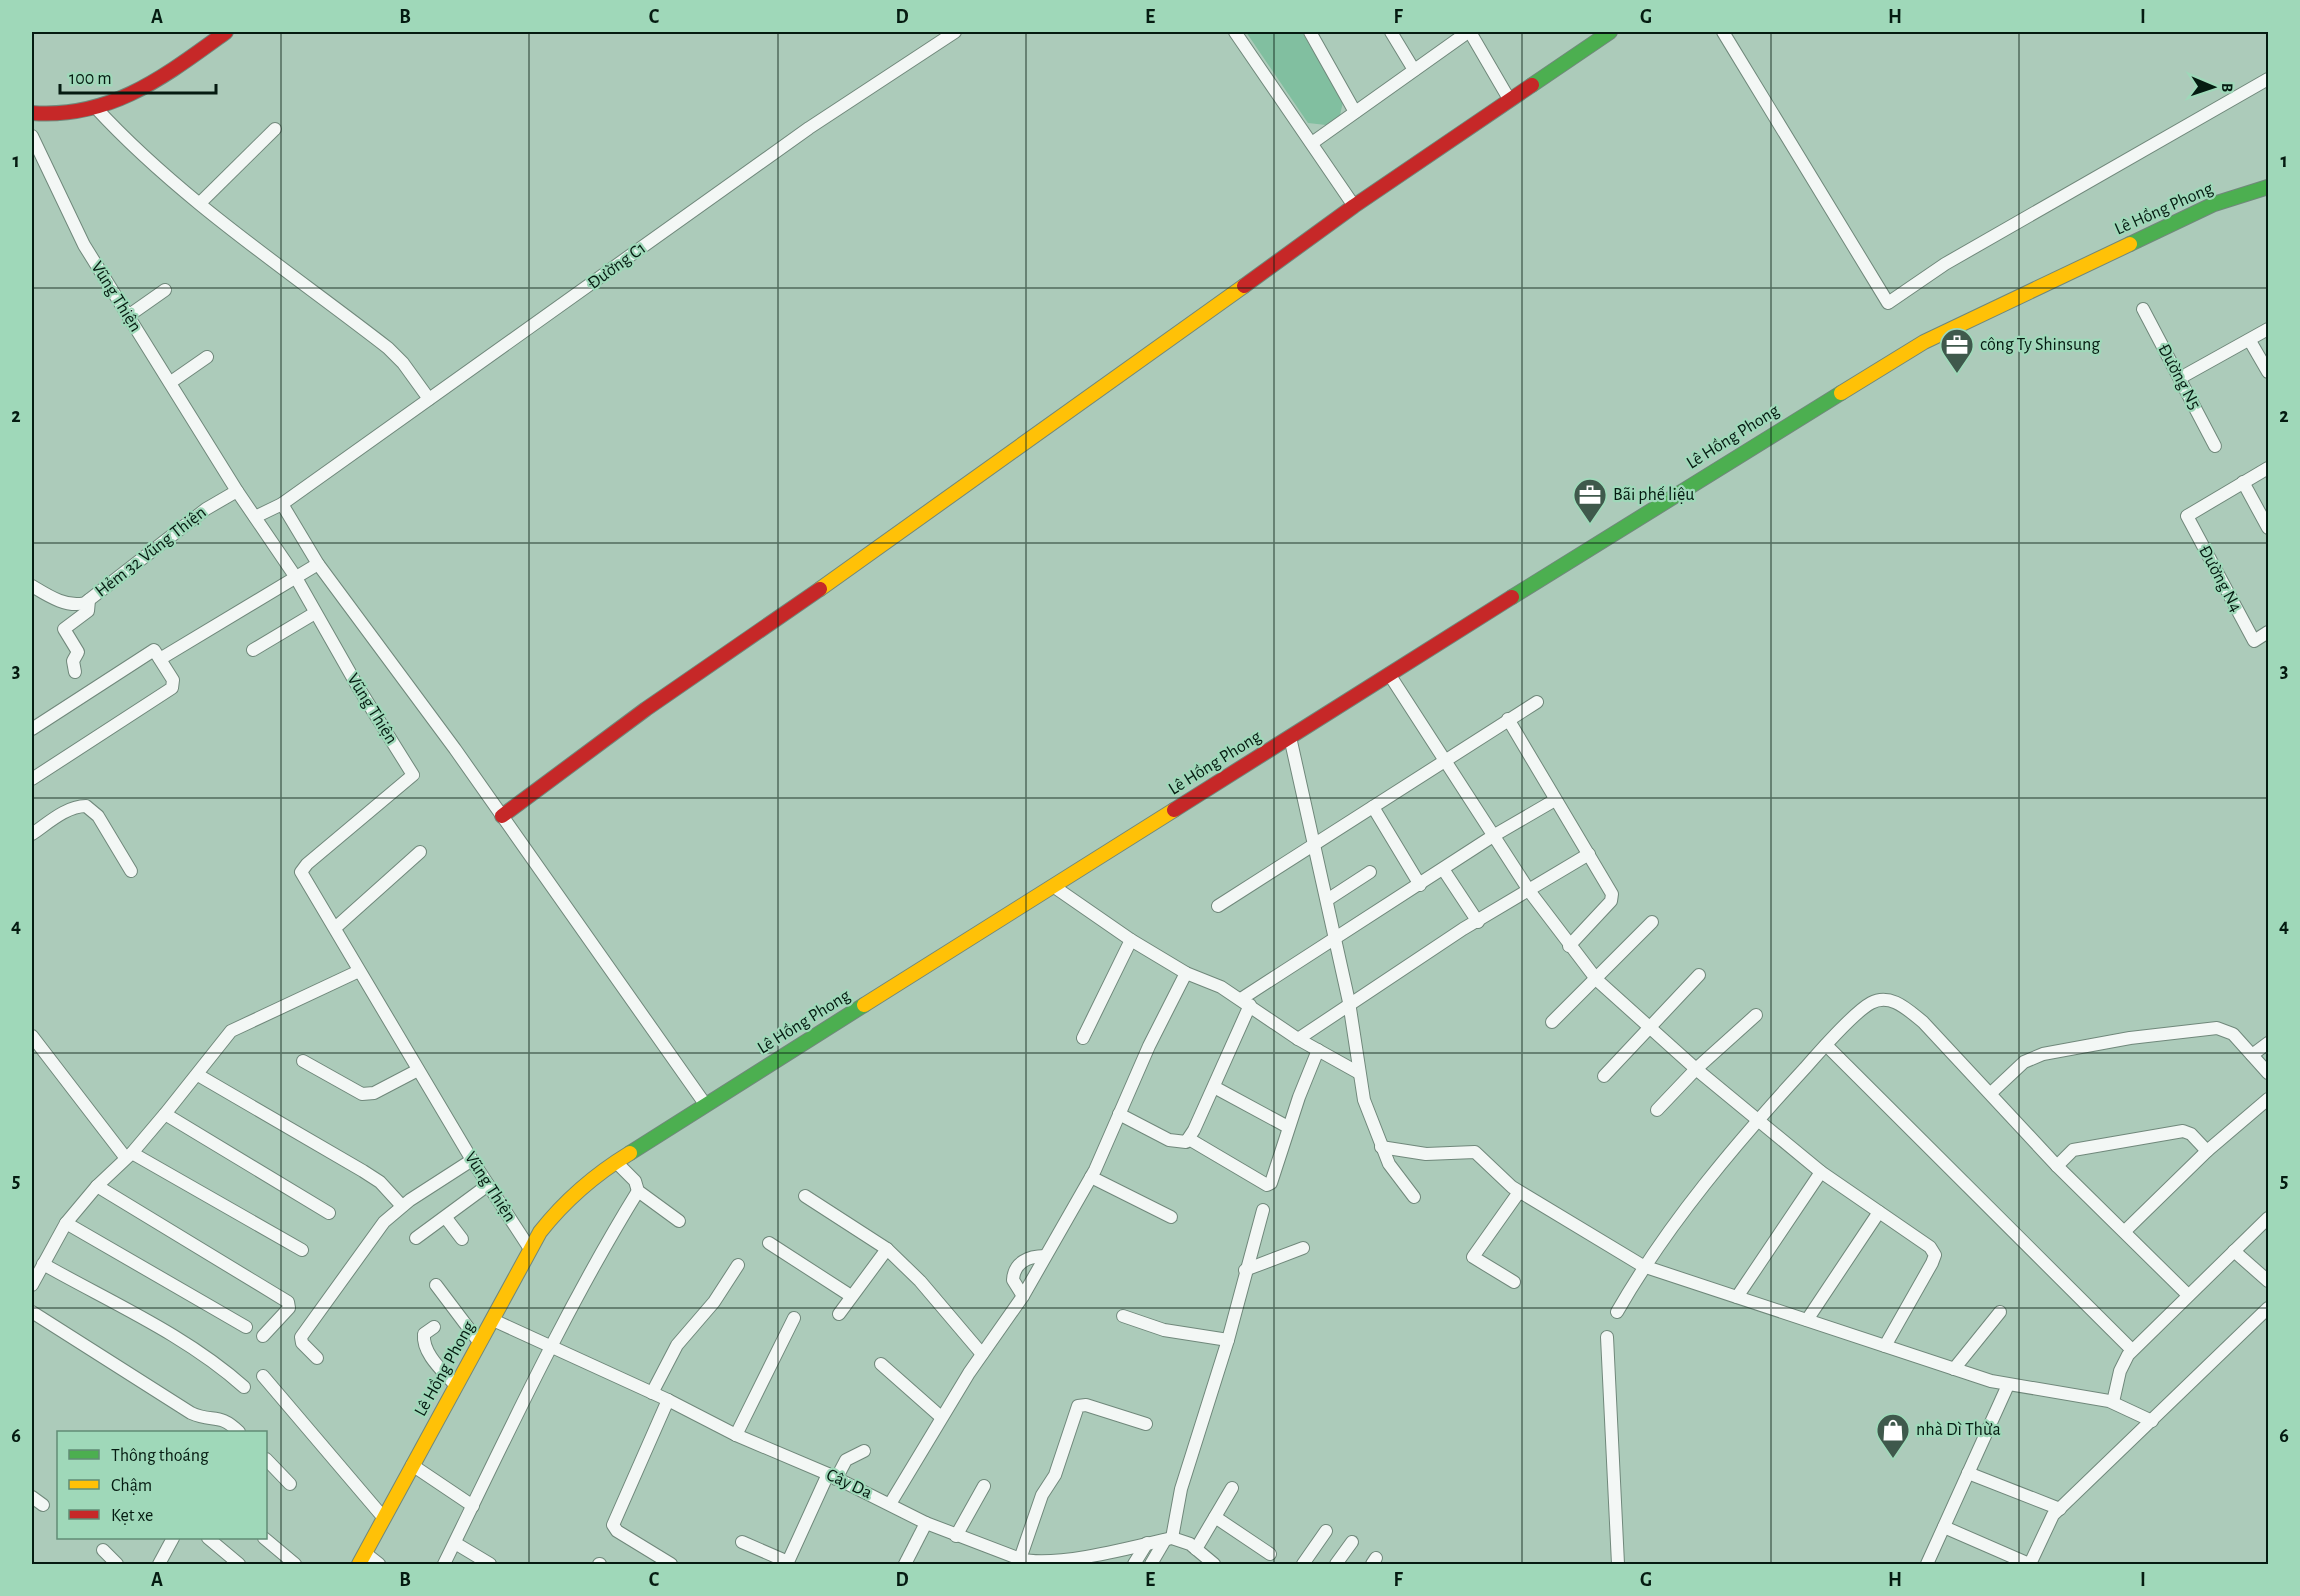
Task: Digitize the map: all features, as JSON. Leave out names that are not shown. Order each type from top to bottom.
[{"type":"main road","points":[[32,113],[54,114],[96,108],[149,83],[226,32]]},
{"type":"main road","points":[[502,816],[646,709],[796,607],[884,541],[1145,358],[1354,206],[1610,32]]},
{"type":"main road","name":"Lê Hồng Phong","points":[[362,1559],[530,1249],[564,1202],[616,1161],[1389,674],[1924,342],[2214,204],[2268,187]]},
{"type":"street","name":"Đường C1","points":[[255,517],[282,504],[800,135],[955,32]]},
{"type":"street","points":[[1235,32],[1354,206]]},
{"type":"street","points":[[1310,32],[1355,112]]},
{"type":"street","points":[[1391,32],[1413,70]]},
{"type":"street","points":[[1312,143],[1469,32],[1509,99]]},
{"type":"street","points":[[1723,32],[1888,303],[1945,264],[2268,79]]},
{"type":"street","points":[[96,108],[131,144],[200,203],[388,348],[403,363],[429,399]]},
{"type":"street","points":[[200,203],[275,129]]},
{"type":"street","name":"Vũng Thiện","points":[[32,136],[72,222],[128,316],[237,491],[295,576],[413,775],[301,870],[471,1160],[530,1249]]},
{"type":"street","points":[[128,316],[165,290]]},
{"type":"street","name":"Đường N5","points":[[2143,309],[2215,446]]},
{"type":"street","points":[[2180,378],[2268,329]]},
{"type":"street","points":[[2250,341],[2268,372]]},
{"type":"street","points":[[171,382],[207,357]]},
{"type":"street","points":[[2268,468],[2243,482],[2268,528]]},
{"type":"street","name":"Đường N4","points":[[2243,482],[2187,516],[2254,641],[2268,632]]},
{"type":"street","name":"Hẻm 32 Vũng Thiện","points":[[32,586],[53,598],[67,602],[80,604],[89,600],[206,509],[237,491]]},
{"type":"street","points":[[282,504],[318,564],[502,816],[705,1104]]},
{"type":"street","points":[[160,659],[318,564]]},
{"type":"street","points":[[75,672],[73,661],[78,652],[64,629],[87,611],[89,600]]},
{"type":"street","points":[[253,650],[315,613]]},
{"type":"street","points":[[32,729],[154,650],[173,680],[172,688],[32,779]]},
{"type":"street","points":[[1389,674],[1530,892],[1597,980],[1653,1027],[1696,1069],[1821,1172],[1930,1247],[1935,1255],[1885,1346]]},
{"type":"street","points":[[1218,906],[1537,702]]},
{"type":"street","points":[[1508,719],[1611,890],[1612,897],[1569,946]]},
{"type":"street","points":[[1290,737],[1349,1002],[1359,1073],[1381,1147],[1389,1164],[1414,1197]]},
{"type":"street","points":[[1119,1114],[1174,1142],[1182,1143],[1189,1139],[1214,1088],[1245,1002],[1493,836],[1555,800]]},
{"type":"street","points":[[32,834],[70,810],[86,806],[98,816],[132,871]]},
{"type":"street","points":[[1373,807],[1420,885]]},
{"type":"street","points":[[335,928],[420,852]]},
{"type":"street","points":[[1298,1039],[1341,1011],[1349,1002],[1589,854]]},
{"type":"street","points":[[1443,869],[1478,922]]},
{"type":"street","points":[[1327,900],[1370,872]]},
{"type":"street","points":[[1053,886],[1186,973],[1245,1002],[1298,1039],[1359,1073]]},
{"type":"street","points":[[1552,1022],[1597,980],[1652,922]]},
{"type":"street","points":[[1083,1038],[1131,939]]},
{"type":"street","points":[[32,1285],[66,1223],[97,1186],[165,1114],[198,1075],[213,1051],[237,1027],[359,971]]},
{"type":"street","points":[[891,1504],[941,1417],[1023,1296],[1091,1177],[1149,1046],[1186,973]]},
{"type":"street","points":[[1604,1076],[1653,1027],[1699,975]]},
{"type":"street","points":[[1617,1312],[1643,1266],[1758,1119],[1826,1045],[1871,1003],[1884,1000],[1898,1002],[1923,1022],[2057,1166],[2126,1231],[2188,1295]]},
{"type":"street","points":[[1657,1110],[1696,1069],[1756,1015]]},
{"type":"street","points":[[1991,1093],[2024,1062],[2043,1054],[2130,1038],[2217,1028],[2233,1034],[2268,1073]]},
{"type":"street","points":[[32,1036],[128,1155],[302,1250]]},
{"type":"street","points":[[2252,1055],[2268,1043]]},
{"type":"street","points":[[1826,1045],[2132,1350]]},
{"type":"street","points":[[1189,1139],[1267,1185],[1273,1180],[1288,1127],[1318,1050]]},
{"type":"street","points":[[303,1062],[362,1094],[374,1093],[418,1070]]},
{"type":"street","points":[[198,1075],[363,1171],[380,1182],[402,1206]]},
{"type":"street","points":[[1214,1088],[1288,1127]]},
{"type":"street","points":[[2126,1231],[2207,1151],[2268,1099]]},
{"type":"street","points":[[165,1114],[329,1213]]},
{"type":"street","points":[[2057,1166],[2073,1150],[2183,1131],[2192,1134],[2207,1151]]},
{"type":"street","points":[[1381,1147],[1426,1154],[1474,1152],[1519,1191],[1643,1266],[1954,1369],[2008,1384],[2113,1402],[2152,1420]]},
{"type":"street","points":[[316,1358],[302,1343],[301,1336],[370,1238],[402,1206],[471,1160]]},
{"type":"street","points":[[616,1161],[635,1181],[638,1191],[679,1221]]},
{"type":"street","points":[[1737,1297],[1821,1172]]},
{"type":"street","points":[[1091,1177],[1171,1217]]},
{"type":"street","points":[[416,1238],[488,1185]]},
{"type":"street","points":[[97,1186],[288,1302],[289,1308],[263,1336]]},
{"type":"street","points":[[444,1564],[550,1346],[588,1273],[638,1191]]},
{"type":"street","points":[[1514,1282],[1473,1257],[1519,1191]]},
{"type":"street","points":[[805,1196],[887,1249],[920,1281],[982,1354]]},
{"type":"street","points":[[1151,1564],[1169,1539],[1181,1489],[1228,1340],[1263,1210]]},
{"type":"street","points":[[1807,1320],[1879,1212]]},
{"type":"street","points":[[446,1218],[462,1239]]},
{"type":"street","points":[[2113,1402],[2122,1365],[2132,1350],[2268,1218]]},
{"type":"street","points":[[66,1223],[246,1327]]},
{"type":"street","points":[[769,1243],[851,1296]]},
{"type":"street","points":[[1245,1270],[1303,1248]]},
{"type":"street","points":[[839,1314],[887,1249]]},
{"type":"street","points":[[2234,1251],[2268,1281]]},
{"type":"street","points":[[1023,1296],[1013,1280],[1014,1271],[1030,1257],[1045,1256]]},
{"type":"street","points":[[43,1264],[187,1345],[218,1365],[244,1387]]},
{"type":"street","points":[[652,1393],[676,1345],[714,1302],[738,1265]]},
{"type":"street","points":[[436,1285],[479,1342]]},
{"type":"street","points":[[1944,1527],[2030,1564],[2053,1515],[2268,1308]]},
{"type":"street","points":[[32,1312],[191,1413],[200,1417],[223,1418],[238,1431]]},
{"type":"street","points":[[1954,1369],[2000,1312]]},
{"type":"street","points":[[1123,1316],[1164,1330],[1228,1340]]},
{"type":"street","points":[[736,1435],[794,1318]]},
{"type":"street","name":"Cây Da","points":[[493,1320],[668,1400],[736,1435],[891,1504],[926,1523],[1020,1559],[1032,1562],[1060,1559],[1169,1539]]},
{"type":"street","points":[[434,1327],[424,1334],[424,1344],[435,1362],[456,1386]]},
{"type":"street","points":[[1607,1337],[1618,1564]]},
{"type":"street","points":[[880,1364],[941,1417]]},
{"type":"street","points":[[263,1376],[383,1517]]},
{"type":"street","points":[[1927,1564],[2008,1384]]},
{"type":"street","points":[[668,1400],[613,1525],[617,1531],[671,1564]]},
{"type":"street","points":[[1020,1559],[1042,1495],[1055,1475],[1078,1406],[1086,1405],[1146,1424]]},
{"type":"street","points":[[742,1542],[787,1563],[832,1477],[846,1460],[864,1451]]},
{"type":"street","points":[[267,1460],[290,1484]]},
{"type":"street","points":[[412,1465],[472,1506]]},
{"type":"street","points":[[1968,1473],[2060,1509]]},
{"type":"street","points":[[956,1536],[984,1486]]},
{"type":"street","points":[[1196,1549],[1232,1488]]},
{"type":"street","points":[[32,1497],[43,1505]]},
{"type":"street","points":[[1215,1517],[1270,1554]]},
{"type":"street","points":[[905,1564],[926,1523]]},
{"type":"street","points":[[1303,1564],[1326,1531]]},
{"type":"street","points":[[159,1564],[168,1539]]},
{"type":"street","points":[[209,1539],[239,1564]]},
{"type":"street","points":[[265,1539],[295,1564]]},
{"type":"street","points":[[1169,1539],[1185,1541],[1214,1564]]},
{"type":"street","points":[[1336,1564],[1352,1542]]},
{"type":"street","points":[[455,1543],[490,1564]]},
{"type":"street","points":[[1134,1564],[1147,1544]]},
{"type":"street","points":[[104,1550],[117,1564]]},
{"type":"street","points":[[362,1559],[379,1564]]},
{"type":"green space","points":[[1246,32],[1302,32],[1343,102],[1340,115],[1326,125],[1308,123]]},
{"type":"traffic: fast","points":[[1532,85],[1610,32]]},
{"type":"traffic: fast","points":[[2130,244],[2214,204],[2268,187]]},
{"type":"traffic: fast","points":[[1512,597],[1841,393]]},
{"type":"traffic: fast","points":[[630,1153],[864,1005]]},
{"type":"traffic: slow","points":[[1841,393],[1924,342],[2130,244]]},
{"type":"traffic: slow","points":[[820,589],[1244,286]]},
{"type":"traffic: slow","points":[[864,1005],[1174,810]]},
{"type":"traffic: slow","points":[[359,1564],[540,1232],[581,1188],[630,1153]]},
{"type":"traffic: jam","points":[[32,113],[61,113],[112,102],[159,79],[226,32]]},
{"type":"traffic: jam","points":[[1244,286],[1354,206],[1532,85]]},
{"type":"traffic: jam","points":[[502,816],[646,709],[820,589]]},
{"type":"traffic: jam","points":[[1174,810],[1512,597]]},
{"type":"place","name":"công Ty Shinsung","points":[[1957,374]]},
{"type":"place","name":"Bãi phế liệu","points":[[1590,524]]},
{"type":"place","name":"nhà Dì Thừa","points":[[1893,1459]]}]
